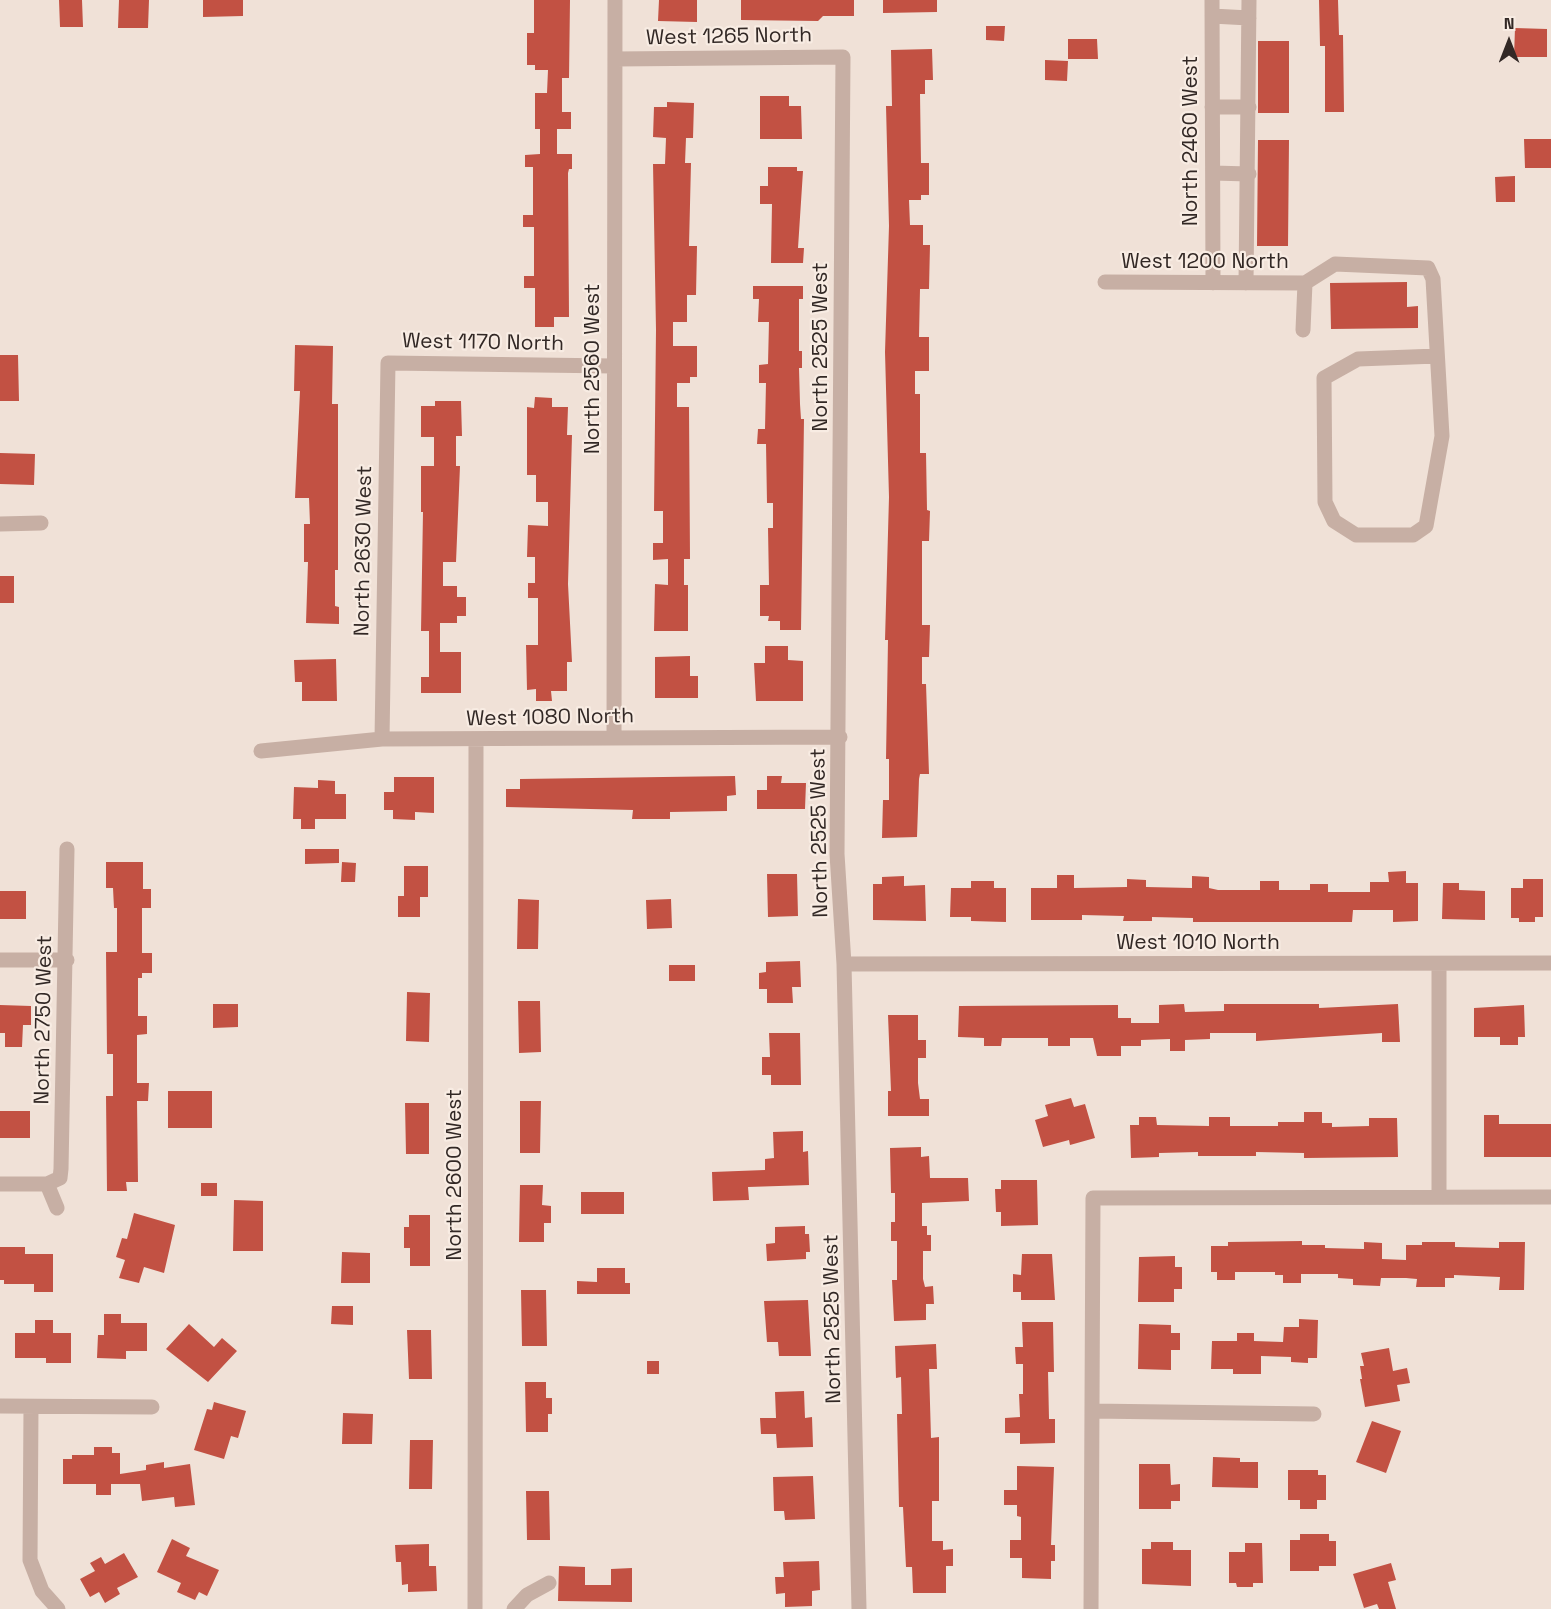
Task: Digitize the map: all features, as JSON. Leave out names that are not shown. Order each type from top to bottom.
[{"type":"street","name":"North 2560 West","points":[[614,738],[615,0]]},
{"type":"street","name":"North 2460 West","points":[[1212,0],[1213,283]]},
{"type":"street","points":[[1246,283],[1248,0]]},
{"type":"street","points":[[1212,16],[1248,18]]},
{"type":"street","name":"West 1265 North","points":[[615,59],[843,57]]},
{"type":"street","name":"North 2525 West","points":[[843,57],[840,737],[837,854],[844,964],[859,1609]]},
{"type":"street","points":[[1212,106],[1248,107]]},
{"type":"street","points":[[1212,173],[1248,174]]},
{"type":"street","points":[[1304,330],[1305,283],[1335,264],[1428,268],[1432,279],[1437,356],[1442,436],[1426,526],[1413,535],[1356,535],[1334,521],[1325,502],[1324,378],[1358,359],[1437,356]]},
{"type":"street","name":"West 1200 North","points":[[1105,282],[1305,283]]},
{"type":"street","name":"West 1170 North","points":[[388,363],[613,366]]},
{"type":"street","name":"North 2630 West","points":[[382,739],[388,363]]},
{"type":"street","points":[[0,524],[41,523]]},
{"type":"street","name":"West 1080 North","points":[[261,751],[382,739],[476,741],[840,737]]},
{"type":"street","name":"North 2600 West","points":[[475,1609],[476,741]]},
{"type":"street","name":"North 2750 West","points":[[47,1184],[60,1178],[62,1170],[67,849]]},
{"type":"street","points":[[0,960],[67,960]]},
{"type":"street","name":"West 1010 North","points":[[844,964],[1551,963]]},
{"type":"street","points":[[1439,964],[1439,1197]]},
{"type":"street","points":[[0,1184],[47,1184],[57,1208]]},
{"type":"street","points":[[1091,1609],[1093,1198],[1551,1197]]},
{"type":"street","points":[[0,1406],[152,1407]]},
{"type":"street","points":[[31,1407],[30,1560],[42,1591],[58,1609]]},
{"type":"street","points":[[1092,1411],[1314,1414]]},
{"type":"street","points":[[514,1609],[527,1595],[549,1582]]},
{"type":"building","points":[[59,0],[82,0],[83,27],[60,27]]},
{"type":"building","points":[[119,0],[149,0],[148,28],[118,28]]},
{"type":"building","points":[[203,0],[243,0],[243,16],[203,17]]},
{"type":"building","points":[[534,0],[570,0],[569,78],[562,78],[562,112],[571,112],[571,129],[557,129],[557,154],[572,154],[572,169],[569,169],[568,173],[569,317],[554,317],[554,327],[535,327],[535,288],[524,288],[524,276],[534,276],[534,227],[523,227],[523,215],[533,215],[533,167],[525,167],[525,155],[540,154],[540,129],[535,129],[535,93],[547,93],[548,70],[535,70],[535,65],[527,65],[527,33],[534,33]]},
{"type":"building","points":[[659,0],[697,0],[697,22],[658,21]]},
{"type":"building","points":[[741,0],[854,0],[854,16],[823,16],[818,21],[741,20]]},
{"type":"building","points":[[883,0],[937,0],[937,12],[883,13]]},
{"type":"building","points":[[1319,0],[1338,0],[1339,35],[1343,35],[1344,112],[1325,112],[1325,46],[1320,46]]},
{"type":"building","points":[[986,26],[1005,26],[1004,41],[986,40]]},
{"type":"building","points":[[1515,28],[1547,29],[1547,57],[1514,57]]},
{"type":"building","points":[[1068,39],[1097,39],[1098,59],[1068,59]]},
{"type":"building","points":[[1258,41],[1289,41],[1289,113],[1258,113]]},
{"type":"building","points":[[932,49],[933,80],[925,80],[925,94],[920,94],[921,163],[929,163],[929,195],[921,195],[921,200],[909,200],[910,225],[923,225],[923,245],[930,245],[929,289],[920,289],[919,337],[929,337],[929,371],[915,371],[915,394],[920,394],[920,453],[926,453],[927,510],[930,511],[929,541],[922,541],[922,625],[930,625],[929,657],[922,657],[922,684],[926,684],[929,774],[920,774],[919,779],[917,837],[882,838],[883,800],[889,800],[889,759],[886,759],[888,640],[885,640],[889,497],[885,352],[889,226],[886,106],[892,106],[891,50]]},
{"type":"building","points":[[1045,60],[1068,61],[1067,81],[1045,80]]},
{"type":"building","points":[[760,96],[789,96],[789,106],[801,106],[802,139],[760,139]]},
{"type":"building","points":[[667,102],[694,103],[693,138],[686,138],[685,163],[691,163],[689,246],[697,246],[696,295],[687,295],[687,322],[673,322],[673,346],[697,346],[697,377],[690,377],[690,383],[677,383],[677,407],[689,407],[690,559],[684,559],[684,585],[688,585],[688,631],[654,631],[655,584],[668,585],[668,559],[653,560],[653,543],[663,543],[663,511],[654,511],[656,330],[653,164],[665,164],[666,138],[653,137],[654,107],[667,107]]},
{"type":"building","points":[[1524,139],[1551,139],[1551,168],[1525,168]]},
{"type":"building","points":[[1258,140],[1289,140],[1288,246],[1257,246]]},
{"type":"building","points":[[768,167],[797,167],[797,171],[803,171],[798,248],[804,248],[803,263],[771,263],[772,204],[760,204],[760,186],[768,186]]},
{"type":"building","points":[[1515,176],[1515,202],[1496,202],[1495,177]]},
{"type":"building","points":[[1407,282],[1407,307],[1418,306],[1418,328],[1331,329],[1330,283]]},
{"type":"building","points":[[753,286],[803,286],[803,299],[799,299],[799,351],[802,351],[802,368],[799,368],[800,404],[801,419],[804,419],[801,630],[780,630],[780,621],[768,621],[769,616],[760,616],[760,585],[769,585],[768,528],[773,528],[773,503],[767,503],[766,444],[757,444],[758,429],[765,429],[766,383],[759,383],[759,365],[768,364],[769,322],[758,322],[759,299],[753,299]]},
{"type":"building","points":[[295,345],[333,346],[332,404],[338,404],[338,570],[335,570],[335,606],[339,607],[339,624],[306,623],[308,562],[304,562],[304,524],[310,524],[309,498],[295,498],[300,391],[294,391]]},
{"type":"building","points":[[0,355],[18,355],[19,401],[0,401]]},
{"type":"building","points":[[535,397],[552,398],[552,407],[568,407],[567,435],[572,435],[568,584],[572,662],[567,662],[567,691],[551,691],[552,701],[536,701],[536,689],[527,690],[526,645],[538,645],[538,598],[528,598],[528,583],[535,583],[535,557],[527,557],[528,525],[548,526],[548,502],[536,502],[536,475],[527,475],[527,407],[534,408]]},
{"type":"building","points":[[435,401],[461,401],[462,436],[456,436],[456,466],[460,466],[456,562],[443,562],[443,586],[457,586],[457,597],[466,597],[466,616],[457,616],[457,623],[440,623],[440,652],[461,652],[461,693],[421,693],[421,677],[429,677],[429,631],[421,631],[423,512],[421,512],[421,466],[434,466],[434,437],[421,437],[421,406],[435,406]]},
{"type":"building","points":[[0,453],[35,454],[34,485],[0,484]]},
{"type":"building","points":[[0,576],[14,576],[14,603],[0,603]]},
{"type":"building","points":[[765,646],[788,646],[788,660],[803,661],[803,701],[756,701],[754,663],[765,663]]},
{"type":"building","points":[[690,656],[690,676],[698,676],[698,698],[655,698],[655,657]]},
{"type":"building","points":[[336,659],[337,701],[302,701],[302,682],[295,682],[294,660]]},
{"type":"building","points":[[735,776],[736,795],[727,796],[727,811],[670,812],[670,819],[632,819],[633,810],[506,807],[506,789],[520,789],[520,779]]},
{"type":"building","points":[[767,776],[782,776],[781,783],[806,783],[805,809],[757,809],[757,790],[767,790]]},
{"type":"building","points":[[394,777],[434,777],[434,813],[415,812],[415,820],[393,819],[393,810],[384,810],[384,792],[394,792]]},
{"type":"building","points":[[318,780],[335,781],[335,794],[346,794],[346,819],[315,819],[315,829],[301,829],[301,819],[293,819],[294,787],[318,788]]},
{"type":"building","points":[[305,849],[339,849],[339,863],[305,864]]},
{"type":"building","points":[[106,862],[143,862],[143,889],[151,889],[151,908],[142,908],[142,953],[152,953],[152,973],[142,973],[142,978],[138,978],[138,1016],[147,1016],[147,1034],[137,1035],[137,1083],[149,1083],[148,1101],[137,1101],[138,1182],[126,1182],[127,1191],[107,1191],[106,1096],[113,1096],[113,1054],[107,1054],[106,952],[117,952],[117,908],[114,908],[113,888],[106,888]]},
{"type":"building","points":[[342,862],[356,863],[355,882],[341,882]]},
{"type":"building","points":[[404,866],[428,866],[428,897],[420,897],[420,917],[398,917],[398,896],[404,896]]},
{"type":"building","points":[[1406,871],[1406,883],[1418,883],[1418,921],[1393,922],[1393,910],[1353,910],[1352,922],[1193,922],[1193,918],[1152,917],[1152,921],[1123,921],[1124,916],[1082,915],[1082,920],[1031,920],[1031,888],[1057,888],[1057,875],[1074,875],[1074,888],[1127,887],[1127,879],[1146,880],[1146,887],[1192,888],[1192,876],[1209,877],[1209,888],[1218,890],[1260,890],[1260,881],[1279,881],[1279,890],[1310,890],[1310,884],[1328,884],[1328,892],[1370,892],[1370,882],[1389,882],[1388,872]]},
{"type":"building","points":[[767,874],[797,874],[798,916],[768,917]]},
{"type":"building","points":[[904,876],[904,886],[925,885],[926,921],[873,920],[873,884],[882,884],[882,877]]},
{"type":"building","points":[[1523,879],[1543,879],[1543,917],[1535,917],[1535,922],[1519,922],[1519,918],[1511,918],[1511,888],[1523,888]]},
{"type":"building","points":[[971,881],[994,881],[994,888],[1006,888],[1006,922],[971,921],[971,917],[950,917],[951,888],[971,888]]},
{"type":"building","points":[[1443,883],[1459,883],[1459,890],[1485,891],[1485,920],[1442,919]]},
{"type":"building","points":[[0,891],[26,891],[26,919],[0,919]]},
{"type":"building","points":[[518,899],[539,900],[538,949],[517,949]]},
{"type":"building","points":[[671,899],[672,928],[647,929],[646,900]]},
{"type":"building","points":[[800,961],[801,987],[792,987],[793,1003],[767,1003],[767,989],[759,989],[759,973],[766,972],[766,962]]},
{"type":"building","points":[[669,965],[695,965],[695,981],[669,981]]},
{"type":"building","points":[[407,992],[430,993],[429,1042],[406,1041]]},
{"type":"building","points":[[518,1001],[540,1001],[541,1052],[519,1053]]},
{"type":"building","points":[[213,1004],[238,1004],[238,1027],[213,1028]]},
{"type":"building","points":[[1184,1004],[1185,1012],[1224,1011],[1224,1004],[1319,1004],[1319,1008],[1398,1004],[1400,1042],[1382,1042],[1382,1033],[1256,1041],[1256,1033],[1210,1033],[1210,1039],[1185,1040],[1185,1051],[1170,1051],[1170,1039],[1141,1040],[1141,1046],[1121,1046],[1121,1056],[1097,1056],[1093,1038],[1070,1038],[1070,1046],[1048,1046],[1048,1038],[1002,1038],[1001,1046],[984,1046],[984,1038],[958,1037],[959,1006],[1118,1005],[1118,1018],[1131,1018],[1131,1023],[1159,1023],[1159,1005]]},
{"type":"building","points":[[0,1005],[31,1006],[31,1025],[23,1025],[22,1047],[5,1047],[5,1033],[0,1033]]},
{"type":"building","points":[[1524,1005],[1525,1037],[1518,1037],[1518,1045],[1500,1045],[1500,1037],[1474,1037],[1474,1008]]},
{"type":"building","points":[[888,1015],[918,1015],[918,1040],[926,1040],[926,1058],[918,1058],[918,1083],[920,1099],[929,1099],[929,1116],[888,1116],[888,1091],[891,1091]]},
{"type":"building","points":[[769,1033],[800,1033],[801,1085],[771,1085],[771,1075],[762,1075],[762,1057],[770,1057]]},
{"type":"building","points":[[168,1091],[212,1091],[212,1128],[168,1128]]},
{"type":"building","points":[[1071,1098],[1074,1107],[1085,1104],[1095,1138],[1070,1145],[1069,1140],[1043,1147],[1035,1120],[1048,1116],[1045,1105]]},
{"type":"building","points":[[520,1101],[541,1101],[540,1153],[520,1153]]},
{"type":"building","points":[[405,1103],[429,1103],[429,1154],[406,1154]]},
{"type":"building","points":[[0,1111],[30,1111],[30,1138],[0,1138]]},
{"type":"building","points":[[1304,1112],[1322,1112],[1322,1123],[1332,1123],[1332,1127],[1369,1126],[1369,1118],[1397,1118],[1398,1157],[1304,1158],[1304,1153],[1256,1152],[1256,1156],[1198,1156],[1198,1152],[1159,1153],[1159,1157],[1131,1158],[1130,1125],[1139,1125],[1139,1117],[1156,1117],[1157,1125],[1209,1126],[1209,1117],[1230,1117],[1230,1126],[1278,1126],[1278,1122],[1304,1122]]},
{"type":"building","points":[[1484,1115],[1499,1115],[1499,1124],[1551,1124],[1551,1157],[1484,1157]]},
{"type":"building","points":[[803,1131],[803,1152],[808,1151],[809,1185],[748,1187],[749,1200],[713,1201],[712,1172],[765,1170],[765,1159],[774,1158],[773,1132]]},
{"type":"building","points":[[921,1147],[921,1157],[929,1156],[930,1178],[968,1178],[969,1201],[922,1203],[922,1226],[927,1226],[927,1235],[931,1235],[931,1251],[923,1251],[923,1279],[925,1287],[933,1286],[934,1304],[926,1304],[926,1320],[894,1321],[892,1280],[897,1280],[897,1241],[891,1241],[891,1222],[895,1222],[895,1193],[891,1193],[890,1148]]},
{"type":"building","points":[[1001,1180],[1037,1180],[1038,1225],[1001,1226],[1001,1212],[996,1212],[995,1189],[1001,1189]]},
{"type":"building","points":[[201,1183],[217,1183],[217,1196],[201,1196]]},
{"type":"building","points":[[520,1185],[543,1185],[542,1205],[551,1206],[551,1223],[544,1223],[544,1242],[519,1242]]},
{"type":"building","points":[[581,1192],[624,1192],[624,1214],[581,1214]]},
{"type":"building","points":[[234,1200],[263,1201],[263,1251],[233,1251]]},
{"type":"building","points":[[134,1213],[175,1225],[164,1273],[144,1267],[139,1283],[119,1278],[125,1260],[116,1257],[122,1238],[127,1239]]},
{"type":"building","points":[[409,1215],[430,1215],[430,1266],[410,1266],[410,1248],[404,1248],[404,1227],[409,1227]]},
{"type":"building","points":[[805,1226],[805,1234],[809,1234],[810,1252],[806,1252],[806,1259],[767,1261],[766,1244],[775,1243],[775,1227]]},
{"type":"building","points":[[1302,1241],[1302,1245],[1325,1245],[1325,1248],[1364,1249],[1364,1242],[1382,1243],[1382,1259],[1406,1260],[1406,1245],[1422,1245],[1422,1242],[1455,1242],[1455,1247],[1499,1248],[1499,1242],[1525,1242],[1524,1290],[1499,1290],[1500,1277],[1454,1275],[1454,1278],[1445,1278],[1445,1287],[1416,1287],[1417,1279],[1406,1278],[1381,1278],[1380,1286],[1353,1285],[1353,1279],[1338,1278],[1338,1274],[1301,1274],[1301,1283],[1283,1283],[1283,1275],[1275,1275],[1275,1272],[1235,1272],[1235,1280],[1217,1280],[1217,1272],[1211,1272],[1211,1246],[1228,1246],[1228,1242]]},
{"type":"building","points":[[0,1247],[25,1247],[25,1254],[53,1254],[53,1292],[34,1292],[34,1284],[4,1284],[4,1280],[0,1280]]},
{"type":"building","points":[[342,1252],[370,1253],[370,1283],[341,1283]]},
{"type":"building","points":[[1022,1254],[1052,1254],[1055,1300],[1021,1300],[1021,1292],[1013,1292],[1013,1274],[1021,1275]]},
{"type":"building","points":[[1175,1256],[1175,1267],[1182,1267],[1182,1289],[1174,1289],[1174,1302],[1138,1302],[1139,1257]]},
{"type":"building","points":[[597,1268],[625,1268],[625,1283],[630,1283],[630,1294],[577,1294],[577,1281],[597,1282]]},
{"type":"building","points":[[521,1290],[546,1290],[547,1346],[522,1346]]},
{"type":"building","points":[[808,1300],[811,1356],[779,1356],[778,1342],[767,1342],[764,1301]]},
{"type":"building","points":[[332,1306],[353,1306],[353,1325],[331,1324]]},
{"type":"building","points":[[104,1314],[121,1314],[121,1323],[147,1323],[147,1351],[126,1351],[126,1359],[97,1358],[98,1335],[104,1335]]},
{"type":"building","points":[[1299,1319],[1318,1320],[1317,1358],[1308,1358],[1308,1363],[1291,1362],[1291,1357],[1261,1356],[1261,1374],[1233,1374],[1233,1369],[1211,1369],[1212,1341],[1237,1341],[1237,1333],[1254,1333],[1254,1341],[1283,1342],[1284,1327],[1299,1327]]},
{"type":"building","points":[[35,1320],[53,1320],[53,1333],[71,1333],[71,1363],[46,1363],[46,1358],[15,1358],[15,1333],[35,1333]]},
{"type":"building","points":[[1022,1322],[1053,1322],[1054,1372],[1048,1372],[1049,1419],[1055,1419],[1055,1443],[1020,1444],[1020,1433],[1005,1433],[1005,1418],[1020,1417],[1019,1394],[1023,1394],[1023,1364],[1016,1364],[1015,1347],[1023,1347]]},
{"type":"building","points":[[189,1324],[214,1347],[222,1338],[237,1351],[208,1382],[166,1349]]},
{"type":"building","points":[[1139,1324],[1171,1325],[1171,1333],[1180,1333],[1180,1350],[1171,1350],[1171,1370],[1138,1369]]},
{"type":"building","points":[[407,1330],[431,1330],[432,1379],[409,1379]]},
{"type":"building","points":[[936,1344],[937,1369],[929,1369],[931,1438],[939,1437],[939,1501],[932,1501],[932,1541],[943,1541],[943,1550],[953,1549],[953,1566],[946,1566],[946,1593],[913,1593],[912,1567],[906,1567],[903,1507],[899,1507],[897,1414],[902,1414],[901,1377],[896,1378],[895,1346]]},
{"type":"building","points":[[1389,1348],[1393,1371],[1407,1368],[1410,1383],[1397,1385],[1400,1401],[1365,1407],[1360,1379],[1362,1379],[1360,1366],[1364,1366],[1361,1353]]},
{"type":"building","points":[[647,1361],[659,1361],[659,1374],[647,1374]]},
{"type":"building","points":[[525,1382],[546,1382],[546,1398],[552,1398],[552,1414],[548,1414],[548,1432],[526,1432]]},
{"type":"building","points":[[804,1391],[805,1418],[812,1417],[813,1447],[777,1448],[776,1434],[761,1434],[760,1418],[776,1418],[775,1392]]},
{"type":"building","points":[[214,1402],[246,1411],[238,1438],[231,1436],[224,1459],[194,1450],[207,1409],[212,1410]]},
{"type":"building","points":[[343,1413],[373,1414],[372,1444],[342,1444]]},
{"type":"building","points":[[1372,1421],[1401,1431],[1386,1473],[1356,1462]]},
{"type":"building","points":[[410,1440],[433,1440],[432,1489],[409,1489]]},
{"type":"building","points":[[94,1447],[112,1447],[112,1453],[120,1453],[120,1474],[146,1470],[146,1465],[164,1462],[164,1468],[190,1464],[195,1505],[175,1507],[174,1497],[142,1501],[140,1484],[111,1484],[111,1495],[96,1495],[96,1484],[63,1484],[63,1459],[72,1459],[72,1455],[94,1455]]},
{"type":"building","points":[[1213,1457],[1240,1458],[1240,1462],[1258,1462],[1258,1488],[1212,1487]]},
{"type":"building","points":[[1139,1464],[1170,1464],[1171,1485],[1180,1484],[1180,1501],[1171,1501],[1171,1509],[1139,1509]]},
{"type":"building","points":[[1017,1466],[1054,1467],[1051,1545],[1055,1545],[1055,1561],[1051,1561],[1051,1579],[1022,1578],[1022,1558],[1010,1558],[1010,1540],[1021,1540],[1021,1517],[1017,1516],[1017,1505],[1004,1505],[1004,1490],[1017,1490]]},
{"type":"building","points":[[1288,1470],[1318,1470],[1318,1475],[1326,1475],[1326,1500],[1317,1500],[1317,1509],[1300,1509],[1300,1500],[1288,1500]]},
{"type":"building","points":[[813,1476],[815,1519],[785,1520],[784,1511],[774,1511],[773,1477]]},
{"type":"building","points":[[526,1491],[549,1491],[550,1540],[527,1540]]},
{"type":"building","points":[[1300,1534],[1329,1534],[1329,1541],[1336,1541],[1336,1566],[1319,1566],[1319,1571],[1290,1571],[1290,1540],[1300,1540]]},
{"type":"building","points":[[172,1539],[190,1548],[186,1556],[219,1570],[207,1596],[199,1592],[195,1600],[177,1592],[181,1583],[157,1572]]},
{"type":"building","points":[[1151,1542],[1173,1542],[1173,1550],[1191,1550],[1191,1586],[1142,1584],[1142,1549],[1151,1549]]},
{"type":"building","points":[[1245,1543],[1262,1543],[1263,1583],[1253,1583],[1253,1587],[1237,1587],[1236,1583],[1229,1583],[1229,1552],[1245,1552]]},
{"type":"building","points":[[429,1544],[429,1566],[436,1566],[437,1591],[408,1592],[408,1584],[402,1585],[401,1562],[396,1562],[395,1545]]},
{"type":"building","points":[[124,1553],[138,1577],[117,1588],[120,1594],[105,1603],[99,1592],[90,1597],[80,1579],[95,1571],[90,1563],[101,1557],[105,1564]]},
{"type":"building","points":[[819,1561],[820,1590],[812,1591],[812,1606],[785,1607],[785,1593],[776,1594],[775,1577],[784,1577],[783,1562]]},
{"type":"building","points":[[1391,1563],[1396,1580],[1388,1582],[1396,1609],[1379,1609],[1377,1604],[1364,1608],[1353,1574]]},
{"type":"building","points":[[559,1566],[585,1567],[585,1585],[611,1585],[611,1569],[632,1568],[632,1602],[558,1601]]}]
